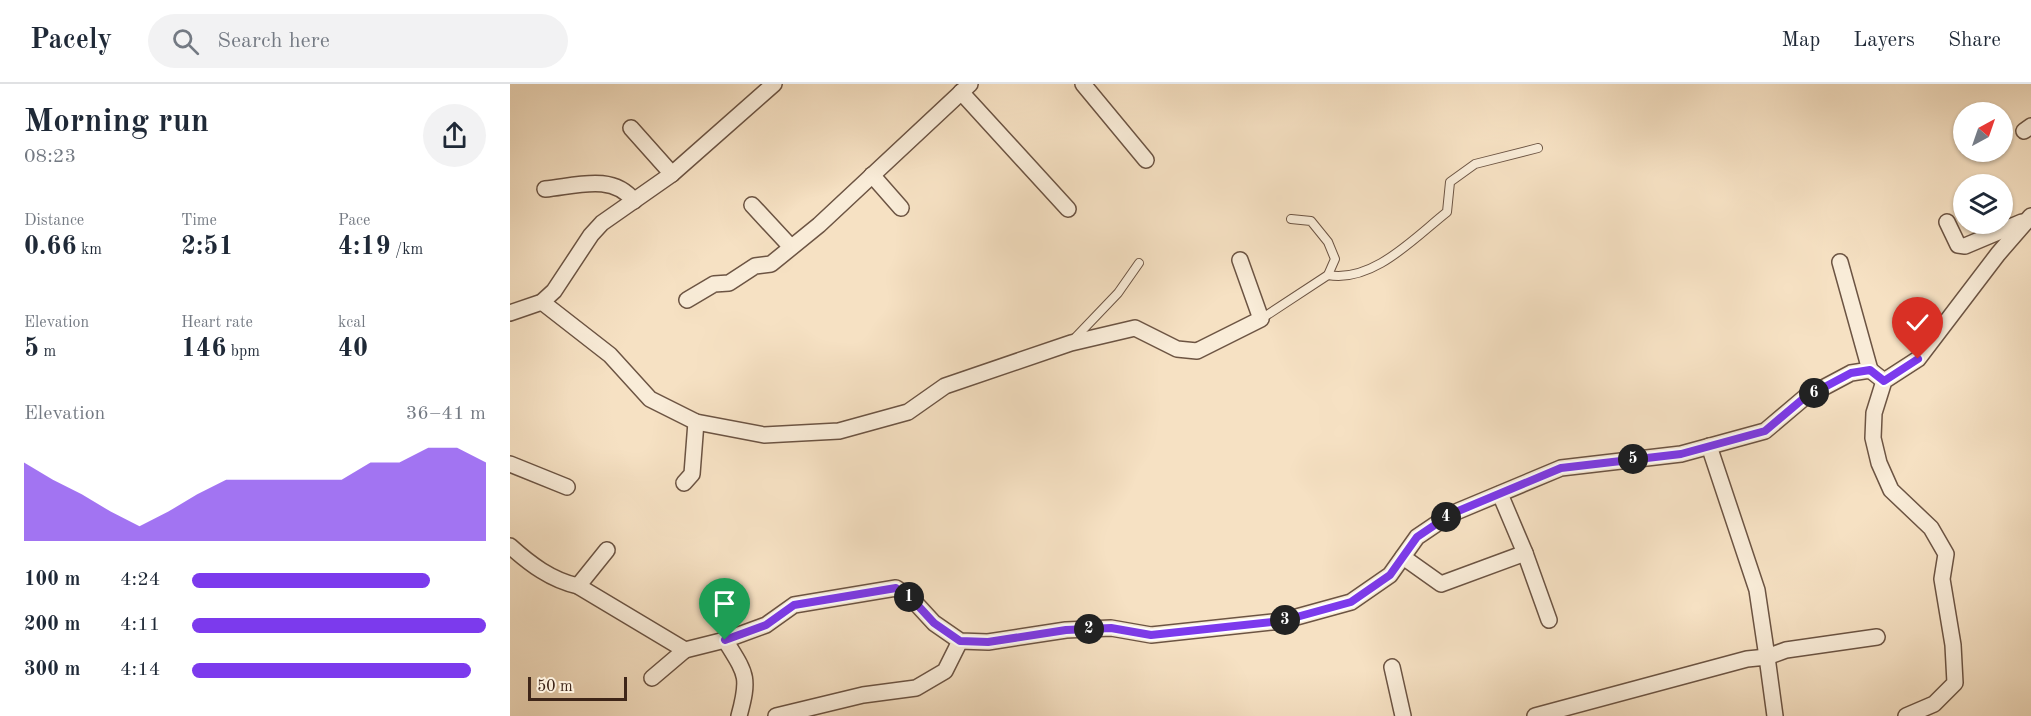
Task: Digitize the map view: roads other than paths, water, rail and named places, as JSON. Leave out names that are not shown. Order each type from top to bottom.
[{"type":"street","points":[[1083,84],[1146,160]]},
{"type":"street","points":[[510,313],[542,302],[554,291],[591,235],[618,210],[672,174],[771,85]]},
{"type":"street","points":[[687,300],[714,284],[729,283],[755,266],[771,264],[872,175],[965,88],[1068,209]]},
{"type":"street","points":[[631,128],[672,174]]},
{"type":"street","points":[[872,175],[901,208]]},
{"type":"street","points":[[545,189],[605,183],[626,191],[634,201]]},
{"type":"street","points":[[752,205],[791,247]]},
{"type":"street","points":[[1947,222],[1958,245],[1965,246],[2028,218]]},
{"type":"street","points":[[1906,716],[1934,704],[1955,683],[1953,645],[1942,579],[1946,554],[1931,528],[1892,490],[1879,463],[1873,438],[1874,413],[1884,381],[1918,359],[2028,218]]},
{"type":"street","points":[[542,302],[610,355],[650,399],[696,422],[764,435],[839,431],[908,412],[945,386],[1071,343],[1135,328],[1178,348],[1197,351],[1261,319],[1240,260]]},
{"type":"street","points":[[1840,262],[1870,370],[1884,381]]},
{"type":"street","points":[[652,678],[685,650],[725,640],[766,625],[794,605],[896,588],[911,598],[934,623],[960,641],[988,642],[1066,630],[1111,628],[1151,635],[1282,621],[1351,602],[1390,575],[1417,537],[1451,514],[1561,468],[1681,454],[1765,431],[1804,398],[1851,373],[1870,370]]},
{"type":"street","points":[[684,483],[692,474],[696,422]]},
{"type":"street","points":[[1709,446],[1758,590],[1775,716]]},
{"type":"street","points":[[510,464],[567,487]]},
{"type":"street","points":[[1500,494],[1525,553],[1549,621]]},
{"type":"street","points":[[510,547],[541,571],[561,582],[578,586],[685,650]]},
{"type":"street","points":[[578,586],[607,550]]},
{"type":"street","points":[[1402,557],[1441,584],[1525,553]]},
{"type":"street","points":[[1535,716],[1747,659],[1767,657],[1786,650],[1877,638]]},
{"type":"street","points":[[725,640],[745,672],[746,689],[739,716]]},
{"type":"street","points":[[776,716],[863,695],[916,688],[945,671],[960,641]]},
{"type":"street","points":[[1392,667],[1403,716]]},
{"type":"lane","points":[[1328,275],[1345,278],[1388,259],[1447,212],[1450,182],[1475,164],[1538,148]]},
{"type":"lane","points":[[1261,319],[1328,275],[1335,259],[1328,242],[1311,221],[1291,219]]},
{"type":"lane","points":[[1071,343],[1118,293],[1138,263]]}]
